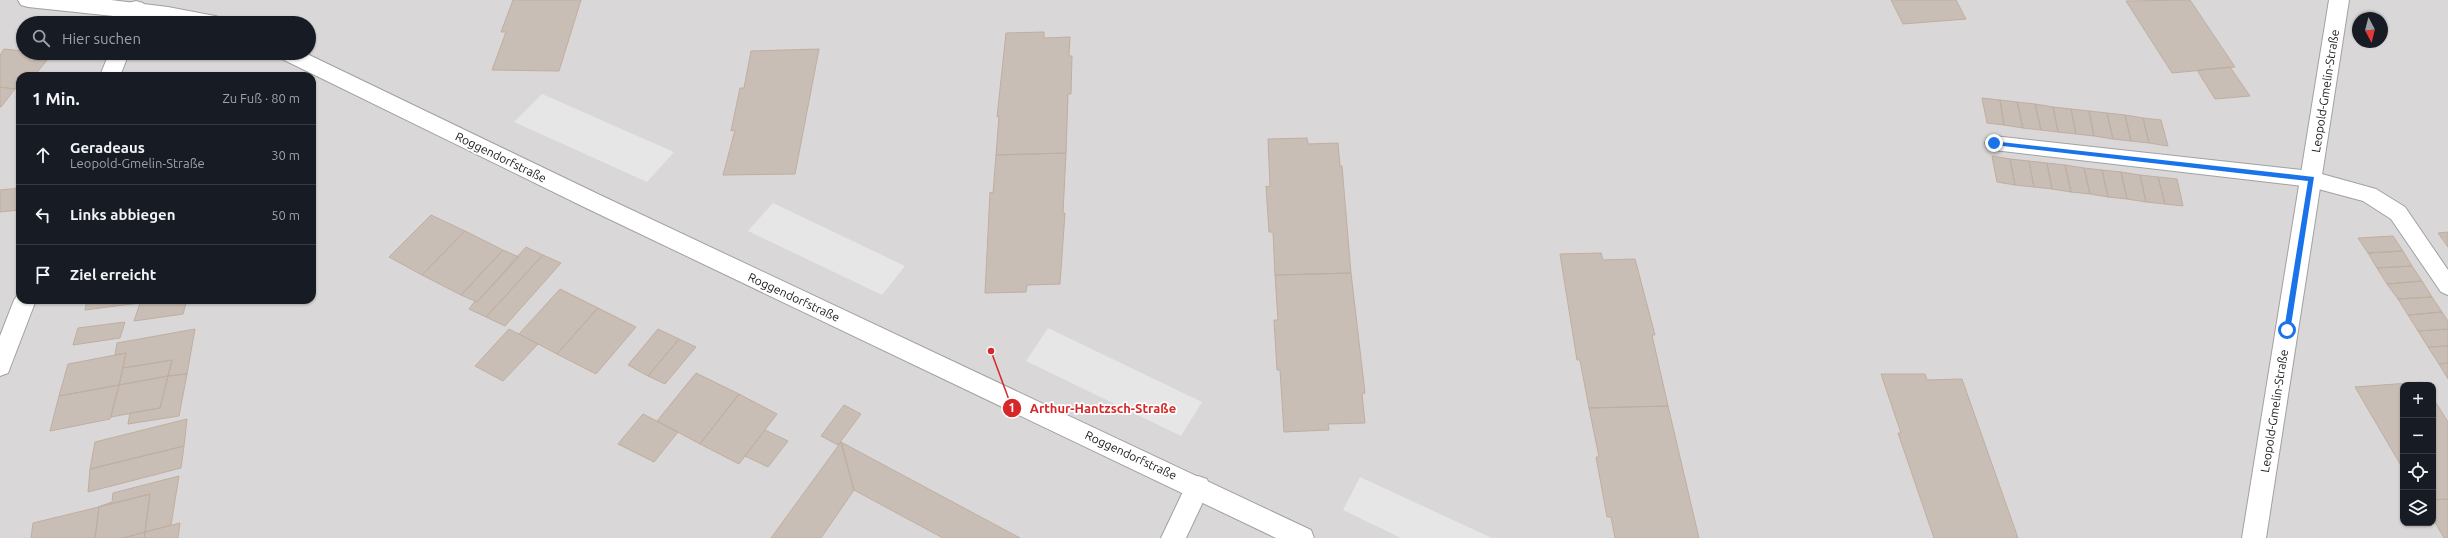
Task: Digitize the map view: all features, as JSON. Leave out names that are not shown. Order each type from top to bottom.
[{"type":"street","points":[[28,0],[133,16],[180,14],[188,16]]},
{"type":"street","name":"Leopold-Gmelin-Straße","points":[[2254,538],[2339,0]]},
{"type":"street","points":[[112,72],[116,60]]},
{"type":"street","name":"Roggendorfstraße","points":[[301,60],[592,201],[1198,487],[1302,538]]},
{"type":"street","points":[[0,366],[23,304]]},
{"type":"street","points":[[1173,538],[1198,487]]},
{"type":"lane","points":[[1994,143],[2311,179],[2369,195],[2398,213],[2448,286]]},
{"type":"shaded area","points":[[0,0],[2448,0],[2448,538],[0,538]]},
{"type":"shaded area","points":[[542,94],[674,152],[647,182],[514,122]]},
{"type":"shaded area","points":[[773,203],[905,266],[882,295],[748,231]]},
{"type":"shaded area","points":[[1048,328],[1202,402],[1181,436],[1026,361]]},
{"type":"shaded area","points":[[1360,477],[1492,538],[1401,538],[1343,510]]},
{"type":"building","points":[[513,0],[581,0],[559,71],[492,70],[506,32],[501,32]]},
{"type":"building","points":[[1891,0],[1956,0],[1966,19],[1903,24]]},
{"type":"building","points":[[2190,0],[2235,67],[2172,73],[2126,1]]},
{"type":"building","points":[[1044,32],[1044,38],[1070,37],[1069,56],[1072,56],[1071,94],[1068,94],[1066,153],[996,155],[999,116],[997,117],[1006,33]]},
{"type":"building","points":[[4,49],[16,50],[16,60],[47,60],[37,72],[16,72],[15,89],[0,87],[0,55]]},
{"type":"building","points":[[819,49],[795,174],[723,175],[735,130],[731,131],[740,88],[744,88],[751,51]]},
{"type":"building","points":[[2230,67],[2250,96],[2215,99],[2197,70]]},
{"type":"building","points":[[0,87],[15,89],[1,107],[0,107]]},
{"type":"building","points":[[1982,98],[2000,100],[2004,125],[1987,123]]},
{"type":"building","points":[[2000,100],[2017,102],[2023,128],[2004,125]]},
{"type":"building","points":[[2017,102],[2035,104],[2041,130],[2023,128]]},
{"type":"building","points":[[2035,104],[2053,107],[2058,132],[2041,130]]},
{"type":"building","points":[[2053,107],[2071,109],[2076,134],[2058,132]]},
{"type":"building","points":[[2071,109],[2089,111],[2094,136],[2076,134]]},
{"type":"building","points":[[2089,111],[2107,113],[2113,139],[2094,136]]},
{"type":"building","points":[[2107,113],[2125,115],[2131,141],[2113,139]]},
{"type":"building","points":[[2125,115],[2143,118],[2149,143],[2131,141]]},
{"type":"building","points":[[2143,118],[2161,120],[2168,146],[2149,143]]},
{"type":"building","points":[[1307,138],[1308,144],[1338,143],[1340,166],[1342,166],[1351,273],[1275,275],[1273,232],[1269,232],[1266,186],[1270,187],[1268,139]]},
{"type":"building","points":[[1066,153],[1063,213],[1065,213],[1060,284],[1027,285],[1026,292],[985,293],[990,192],[993,193],[996,155]]},
{"type":"building","points":[[1992,156],[2010,159],[2015,185],[1997,182]]},
{"type":"building","points":[[2010,159],[2029,161],[2034,187],[2015,185]]},
{"type":"building","points":[[2029,161],[2047,163],[2052,189],[2034,187]]},
{"type":"building","points":[[2047,163],[2065,165],[2071,192],[2052,189]]},
{"type":"building","points":[[2065,165],[2084,168],[2090,194],[2071,192]]},
{"type":"building","points":[[2084,168],[2102,170],[2108,197],[2090,194]]},
{"type":"building","points":[[2102,170],[2121,172],[2127,199],[2108,197]]},
{"type":"building","points":[[2121,172],[2140,175],[2146,202],[2127,199]]},
{"type":"building","points":[[2140,175],[2158,177],[2165,204],[2146,202]]},
{"type":"building","points":[[2158,177],[2177,179],[2183,206],[2165,204]]},
{"type":"building","points":[[16,188],[16,210],[0,212],[0,190]]},
{"type":"building","points":[[431,215],[465,231],[422,275],[389,257]]},
{"type":"building","points":[[465,231],[503,250],[461,295],[422,275]]},
{"type":"building","points":[[2448,232],[2448,247],[2438,233]]},
{"type":"building","points":[[2393,236],[2403,251],[2368,253],[2358,238]]},
{"type":"building","points":[[526,247],[543,255],[486,317],[469,309],[475,301],[477,302]]},
{"type":"building","points":[[503,250],[519,257],[477,302],[461,295]]},
{"type":"building","points":[[2403,251],[2412,266],[2377,268],[2368,253]]},
{"type":"building","points":[[1601,253],[1603,260],[1635,259],[1655,335],[1652,335],[1668,406],[1589,408],[1580,360],[1577,360],[1560,254]]},
{"type":"building","points":[[543,255],[561,263],[505,326],[486,317]]},
{"type":"building","points":[[2412,266],[2422,281],[2387,284],[2377,268]]},
{"type":"building","points":[[1351,273],[1365,393],[1362,394],[1365,423],[1328,424],[1329,430],[1284,432],[1280,370],[1277,370],[1274,320],[1278,320],[1275,275]]},
{"type":"building","points":[[2422,281],[2432,297],[2398,299],[2387,284]]},
{"type":"building","points":[[560,289],[598,308],[557,354],[519,334]]},
{"type":"building","points":[[2432,297],[2442,312],[2408,315],[2398,299]]},
{"type":"building","points":[[86,304],[132,304],[85,310]]},
{"type":"building","points":[[140,304],[186,304],[183,314],[134,321]]},
{"type":"building","points":[[598,308],[636,327],[596,374],[557,354]]},
{"type":"building","points":[[2442,312],[2448,321],[2448,329],[2418,331],[2408,315]]},
{"type":"building","points":[[125,322],[120,338],[73,345],[78,328]]},
{"type":"building","points":[[195,329],[187,374],[168,376],[172,360],[123,368],[126,353],[115,355],[117,343]]},
{"type":"building","points":[[509,329],[538,344],[503,381],[475,366]]},
{"type":"building","points":[[658,329],[679,339],[648,376],[628,365]]},
{"type":"building","points":[[2448,329],[2448,346],[2428,347],[2418,331]]},
{"type":"building","points":[[679,339],[696,347],[665,384],[648,376]]},
{"type":"building","points":[[2448,346],[2448,363],[2439,364],[2428,347]]},
{"type":"building","points":[[126,353],[119,385],[59,396],[68,364]]},
{"type":"building","points":[[172,360],[168,376],[119,385],[123,368]]},
{"type":"building","points":[[2448,363],[2448,379],[2439,364]]},
{"type":"building","points":[[696,373],[739,394],[700,444],[657,421]]},
{"type":"building","points":[[187,374],[179,416],[128,424],[130,413],[160,408],[168,376]]},
{"type":"building","points":[[1881,374],[1925,374],[1927,380],[1962,379],[2018,538],[1934,538],[1898,433],[1901,433]]},
{"type":"building","points":[[168,376],[160,408],[111,417],[119,385]]},
{"type":"building","points":[[2400,384],[2400,464],[2355,387]]},
{"type":"building","points":[[119,385],[110,419],[50,431],[59,396]]},
{"type":"building","points":[[739,394],[777,414],[739,464],[700,444]]},
{"type":"building","points":[[2436,403],[2448,422],[2448,499],[2436,500]]},
{"type":"building","points":[[844,405],[861,414],[838,445],[821,436]]},
{"type":"building","points":[[1668,406],[1699,538],[1615,538],[1611,517],[1607,517],[1596,457],[1599,457],[1589,408]]},
{"type":"building","points":[[643,414],[678,432],[654,462],[618,444]]},
{"type":"building","points":[[187,419],[184,446],[90,469],[95,442]]},
{"type":"building","points":[[765,430],[788,441],[768,467],[745,456]]},
{"type":"building","points":[[841,442],[1020,538],[943,538],[854,490]]},
{"type":"building","points":[[841,442],[854,490],[821,538],[771,538]]},
{"type":"building","points":[[184,446],[181,468],[88,492],[90,469]]},
{"type":"building","points":[[179,476],[171,525],[145,532],[150,494],[98,507],[112,502],[113,493]]},
{"type":"building","points":[[150,494],[145,532],[123,538],[95,538],[99,507]]},
{"type":"building","points":[[2448,499],[2448,538],[2444,538],[2436,524],[2436,500]]},
{"type":"building","points":[[99,507],[95,538],[31,538],[33,523]]},
{"type":"building","points":[[180,523],[178,538],[144,538],[145,532]]},
{"type":"building","points":[[145,532],[144,538],[123,538]]},
{"type":"place","name":"Arthur-Hantzsch-Straße","points":[[991,351]]},
{"type":"route","points":[[1994,143],[2311,179],[2287,330]]}]
